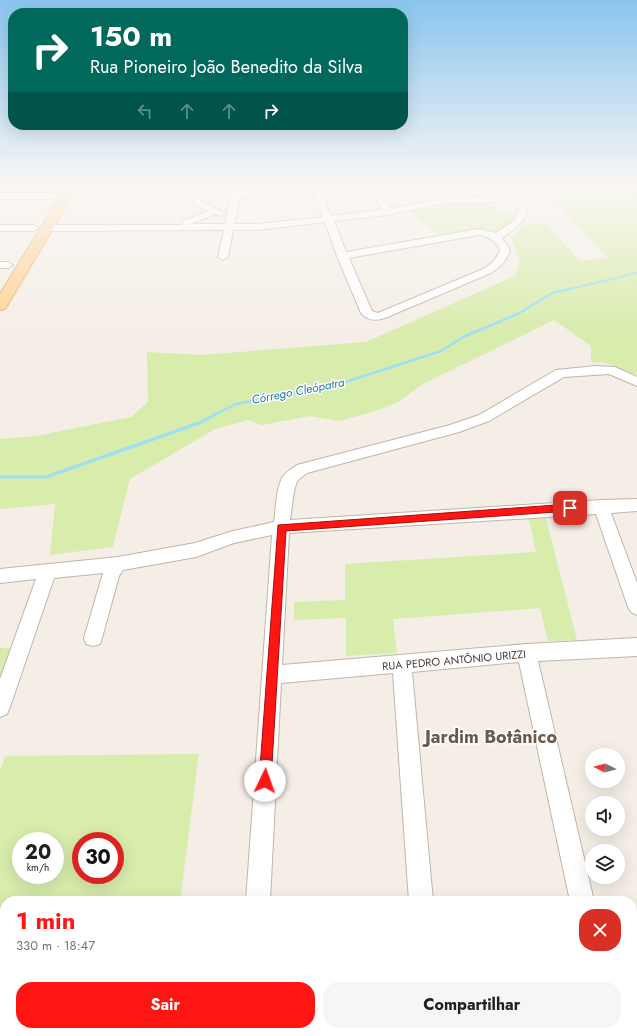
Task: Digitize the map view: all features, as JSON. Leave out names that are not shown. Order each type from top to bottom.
[{"type":"main road","points":[[0,278],[4,265],[32,236]]},
{"type":"main road","points":[[0,306],[36,236]]},
{"type":"street","points":[[223,257],[227,236]]},
{"type":"street","points":[[334,236],[367,313],[378,317],[494,266],[504,254],[505,250],[504,245],[496,238]]},
{"type":"street","points":[[342,256],[454,236]]},
{"type":"street","points":[[258,896],[281,527],[286,491],[290,478],[302,469],[454,429],[484,418],[561,374],[611,370],[637,382]]},
{"type":"street","points":[[0,576],[118,564],[196,550],[233,537],[281,527],[601,506],[637,505]]},
{"type":"street","points":[[601,506],[637,608]]},
{"type":"street","points":[[93,638],[111,573],[118,564]]},
{"type":"street","points":[[0,707],[47,572]]},
{"type":"street","name":"RUA PEDRO ANTÔNIO URIZZI","points":[[272,676],[527,653],[637,647]]},
{"type":"street","points":[[527,653],[581,896]]},
{"type":"street","points":[[402,665],[421,896]]},
{"type":"green space","points":[[513,236],[558,236],[579,261],[609,258],[588,236],[637,236],[637,375],[606,363],[591,362],[591,346],[554,320],[421,385],[400,401],[379,410],[339,421],[310,416],[262,425],[248,420],[215,429],[130,479],[113,547],[50,555],[55,504],[0,509],[0,439],[36,436],[131,417],[148,402],[147,352],[201,355],[366,342],[515,276],[520,260],[511,238]]},
{"type":"green space","points":[[546,518],[577,640],[548,641],[540,608],[393,619],[397,653],[346,656],[346,618],[294,620],[294,602],[345,600],[345,564],[536,552],[529,519]]},
{"type":"green space","points":[[0,648],[12,648],[0,679]]},
{"type":"green space","points":[[199,754],[181,896],[0,896],[0,771],[5,756]]},
{"type":"waterway","name":"Córrego Cleópatra","points":[[570,289],[637,273]]},
{"type":"waterway","name":"Córrego Cleópatra","points":[[214,415],[236,404],[333,386],[441,351],[465,336],[518,314],[552,293],[574,288]]},
{"type":"waterway","name":"Córrego Cleópatra","points":[[0,477],[46,477],[199,423],[214,415]]},
{"type":"district","name":"Jardim Botânico","points":[[491,737]]},
{"type":"route","points":[[265,781],[281,527],[570,508]]}]
